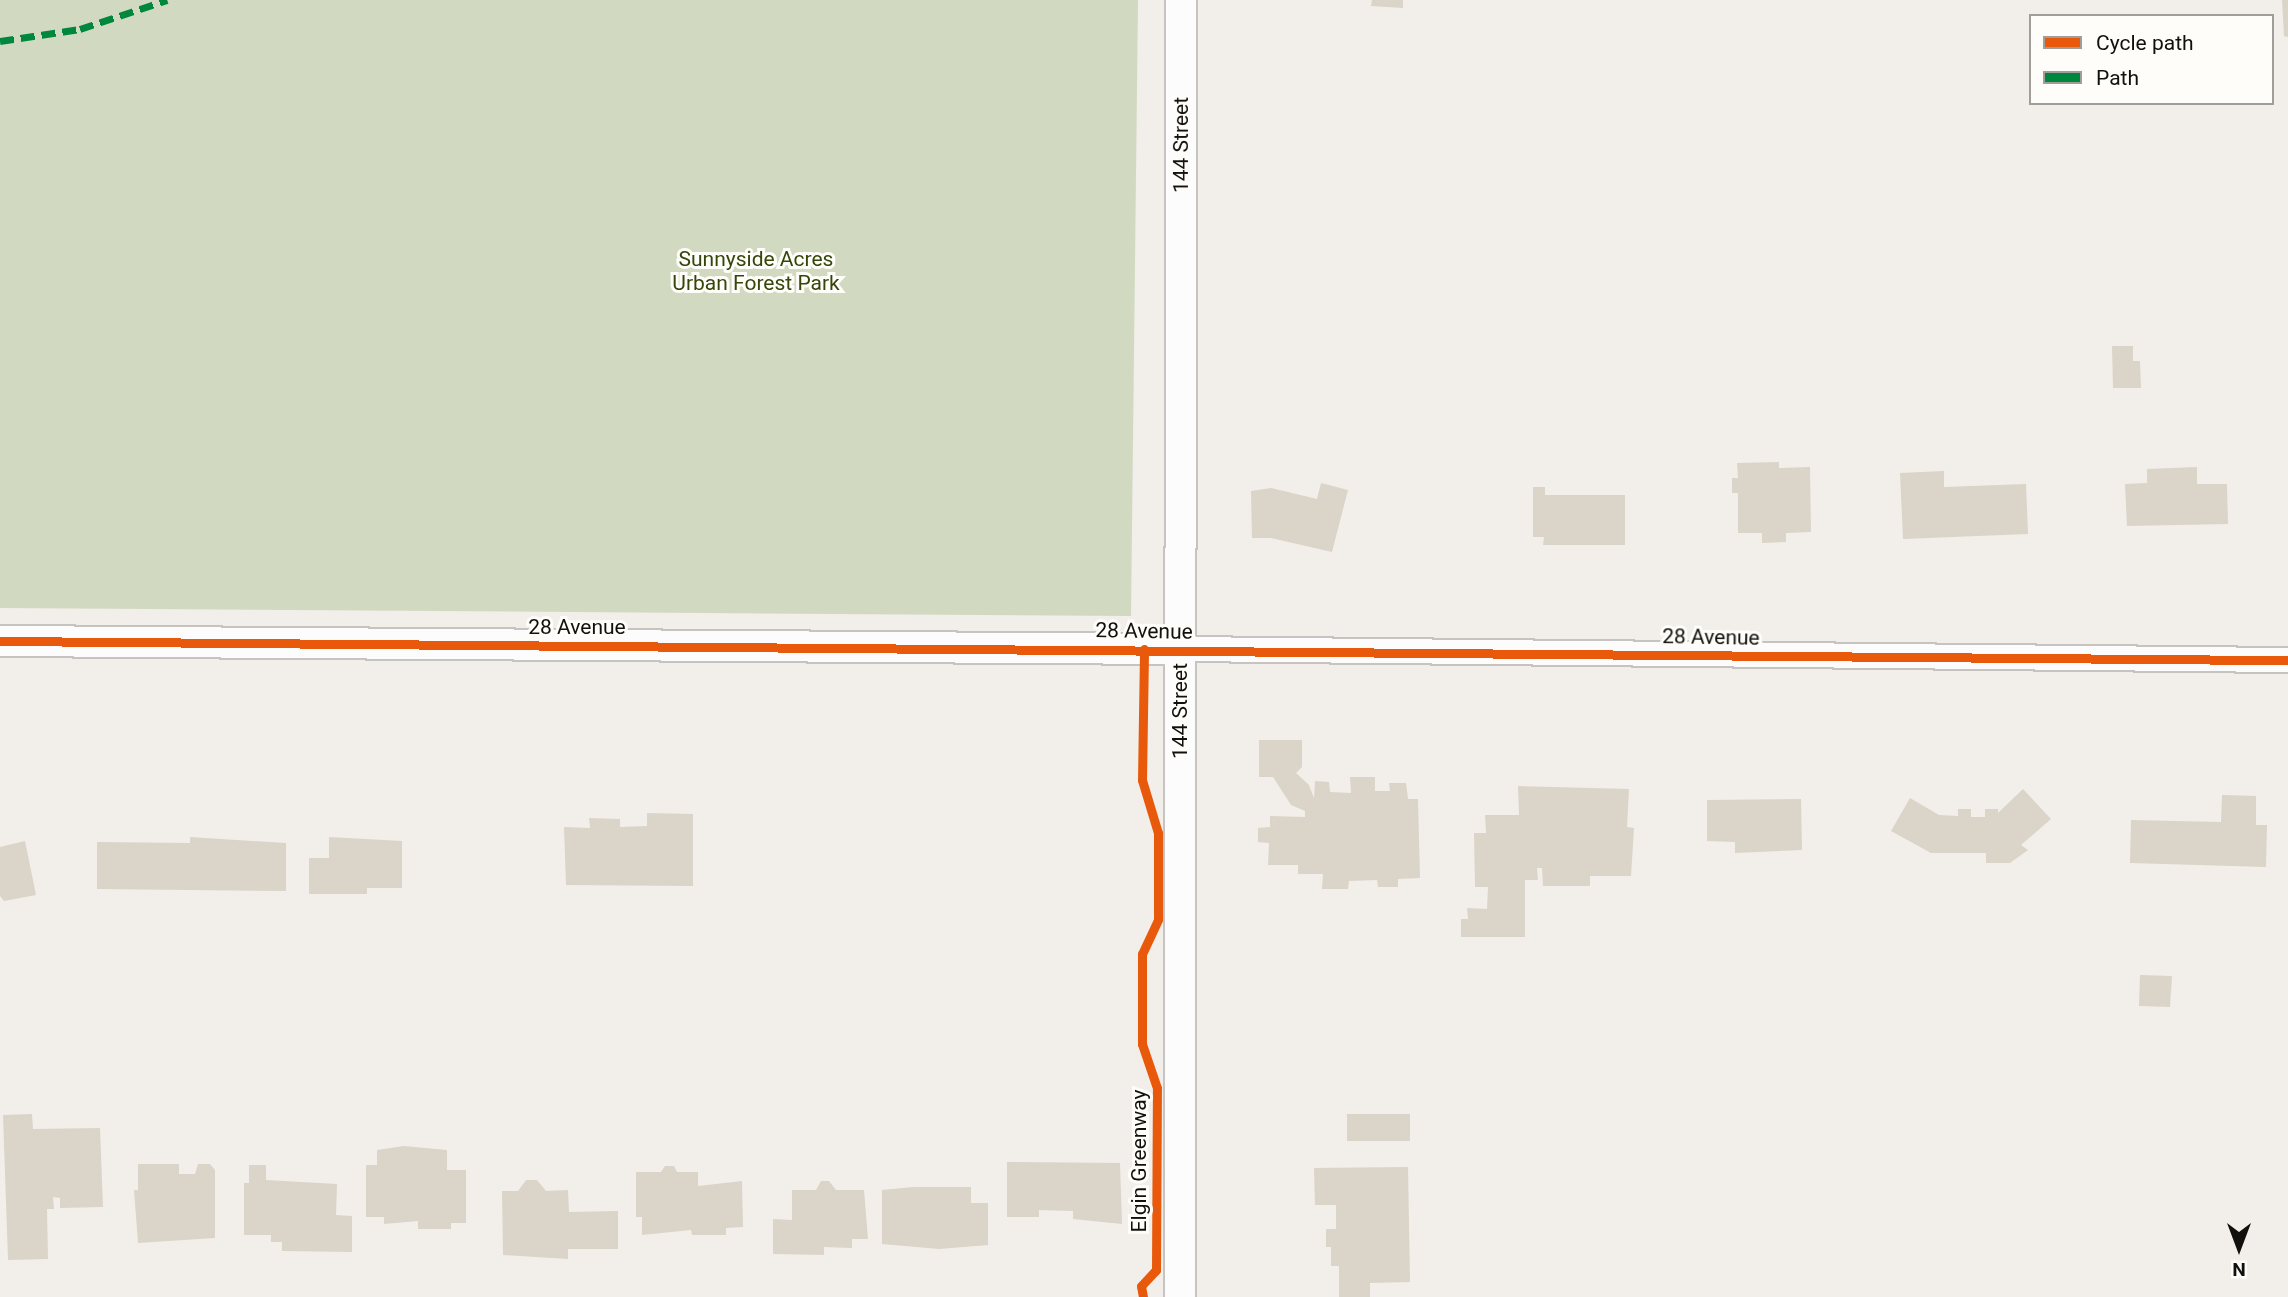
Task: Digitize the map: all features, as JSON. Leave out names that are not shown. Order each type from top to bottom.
[{"type":"street","name":"144 Street","points":[[1180,1297],[1181,0]]},
{"type":"street","name":"28 Avenue","points":[[0,641],[2288,660]]},
{"type":"green space","name":"Sunnyside Acres Urban Forest Park","points":[[0,0],[1138,0],[1131,616],[0,608]]},
{"type":"building","points":[[1372,0],[1403,0],[1403,8],[1371,6]]},
{"type":"building","points":[[2282,0],[2288,0],[2288,37],[2284,36]]},
{"type":"building","points":[[2112,346],[2133,346],[2133,361],[2140,361],[2141,388],[2113,388]]},
{"type":"building","points":[[1779,462],[1779,468],[1810,467],[1811,532],[1786,533],[1786,542],[1762,543],[1762,533],[1738,533],[1738,493],[1732,493],[1732,478],[1738,478],[1737,463]]},
{"type":"building","points":[[2197,467],[2197,484],[2227,484],[2228,524],[2127,526],[2125,484],[2147,483],[2147,469]]},
{"type":"building","points":[[1944,471],[1944,487],[2026,484],[2028,534],[1903,539],[1900,473]]},
{"type":"building","points":[[1321,483],[1348,490],[1332,552],[1271,538],[1252,538],[1251,491],[1271,488],[1317,499]]},
{"type":"building","points":[[1533,487],[1545,487],[1545,495],[1625,495],[1625,545],[1543,545],[1544,537],[1533,537]]},
{"type":"building","points":[[1259,740],[1302,740],[1302,767],[1296,773],[1309,785],[1314,798],[1315,781],[1329,782],[1330,792],[1351,793],[1350,777],[1375,777],[1375,791],[1390,791],[1389,783],[1406,783],[1408,799],[1418,799],[1420,878],[1398,879],[1398,887],[1378,887],[1377,880],[1349,881],[1348,889],[1322,889],[1323,874],[1298,874],[1298,865],[1268,865],[1269,843],[1258,842],[1258,828],[1270,827],[1270,816],[1305,817],[1305,811],[1291,805],[1273,777],[1259,777]]},
{"type":"building","points":[[1518,786],[1629,789],[1627,827],[1634,828],[1631,876],[1590,876],[1590,886],[1543,886],[1542,868],[1537,868],[1538,880],[1525,880],[1525,937],[1461,937],[1461,919],[1468,919],[1467,908],[1487,909],[1488,887],[1475,887],[1474,833],[1486,833],[1485,815],[1519,815]]},
{"type":"building","points":[[2023,789],[2051,819],[2021,845],[2028,850],[2010,863],[1986,863],[1986,853],[1931,853],[1891,831],[1910,798],[1939,815],[1958,816],[1958,809],[1971,809],[1971,817],[1985,817],[1985,809],[1998,809],[1998,813]]},
{"type":"building","points":[[2222,795],[2256,796],[2256,825],[2267,825],[2266,867],[2130,863],[2131,820],[2221,822]]},
{"type":"building","points":[[1801,799],[1802,850],[1735,853],[1735,842],[1707,841],[1707,800]]},
{"type":"building","points":[[647,813],[693,814],[693,886],[566,885],[564,827],[590,828],[589,818],[620,819],[620,827],[647,826]]},
{"type":"building","points":[[190,837],[286,843],[286,891],[97,889],[97,842],[190,843]]},
{"type":"building","points":[[329,837],[402,841],[402,888],[367,888],[367,894],[309,894],[309,858],[329,858]]},
{"type":"building","points":[[25,841],[36,895],[4,901],[0,896],[0,847]]},
{"type":"building","points":[[2140,975],[2172,976],[2170,1007],[2139,1006]]},
{"type":"building","points":[[32,1114],[33,1129],[100,1128],[103,1207],[60,1208],[60,1198],[53,1197],[54,1209],[47,1209],[48,1259],[8,1260],[3,1115]]},
{"type":"building","points":[[1347,1114],[1410,1114],[1410,1141],[1347,1141]]},
{"type":"building","points":[[404,1146],[447,1150],[447,1170],[466,1170],[466,1223],[451,1223],[451,1229],[418,1229],[418,1221],[384,1224],[384,1217],[366,1217],[366,1165],[377,1165],[377,1150]]},
{"type":"building","points":[[1007,1162],[1120,1163],[1122,1224],[1073,1219],[1073,1211],[1039,1210],[1039,1217],[1007,1217]]},
{"type":"building","points":[[138,1164],[179,1164],[179,1174],[195,1174],[198,1164],[210,1164],[215,1170],[215,1238],[138,1243],[134,1190],[138,1190]]},
{"type":"building","points":[[249,1165],[266,1165],[266,1180],[337,1184],[336,1215],[352,1216],[352,1252],[282,1251],[282,1242],[271,1242],[271,1235],[244,1235],[244,1183],[249,1183]]},
{"type":"building","points":[[665,1166],[674,1166],[677,1172],[698,1172],[698,1186],[742,1181],[743,1227],[726,1228],[726,1235],[692,1235],[691,1230],[642,1235],[642,1217],[636,1217],[636,1172],[661,1172]]},
{"type":"building","points":[[1408,1167],[1410,1282],[1370,1283],[1370,1297],[1339,1297],[1339,1266],[1331,1266],[1331,1247],[1326,1247],[1326,1229],[1336,1229],[1336,1205],[1315,1205],[1314,1168]]},
{"type":"building","points":[[526,1180],[537,1180],[546,1191],[568,1190],[569,1212],[618,1211],[618,1249],[568,1249],[568,1259],[503,1255],[502,1191],[518,1191]]},
{"type":"building","points":[[821,1181],[829,1181],[836,1190],[864,1190],[868,1239],[852,1239],[852,1248],[824,1247],[824,1255],[773,1254],[773,1219],[792,1220],[792,1190],[816,1190]]},
{"type":"building","points":[[971,1187],[971,1203],[988,1203],[988,1245],[939,1249],[882,1244],[882,1190]]},
{"type":"marked path","points":[[0,41],[80,29],[167,0]]},
{"type":"cycle path","points":[[0,641],[2288,660]]},
{"type":"cycle path","name":"Elgin Greenway","points":[[1143,1297],[1141,1286],[1156,1270],[1157,1088],[1142,1044],[1142,954],[1158,919],[1158,833],[1142,780],[1144,649]]}]
